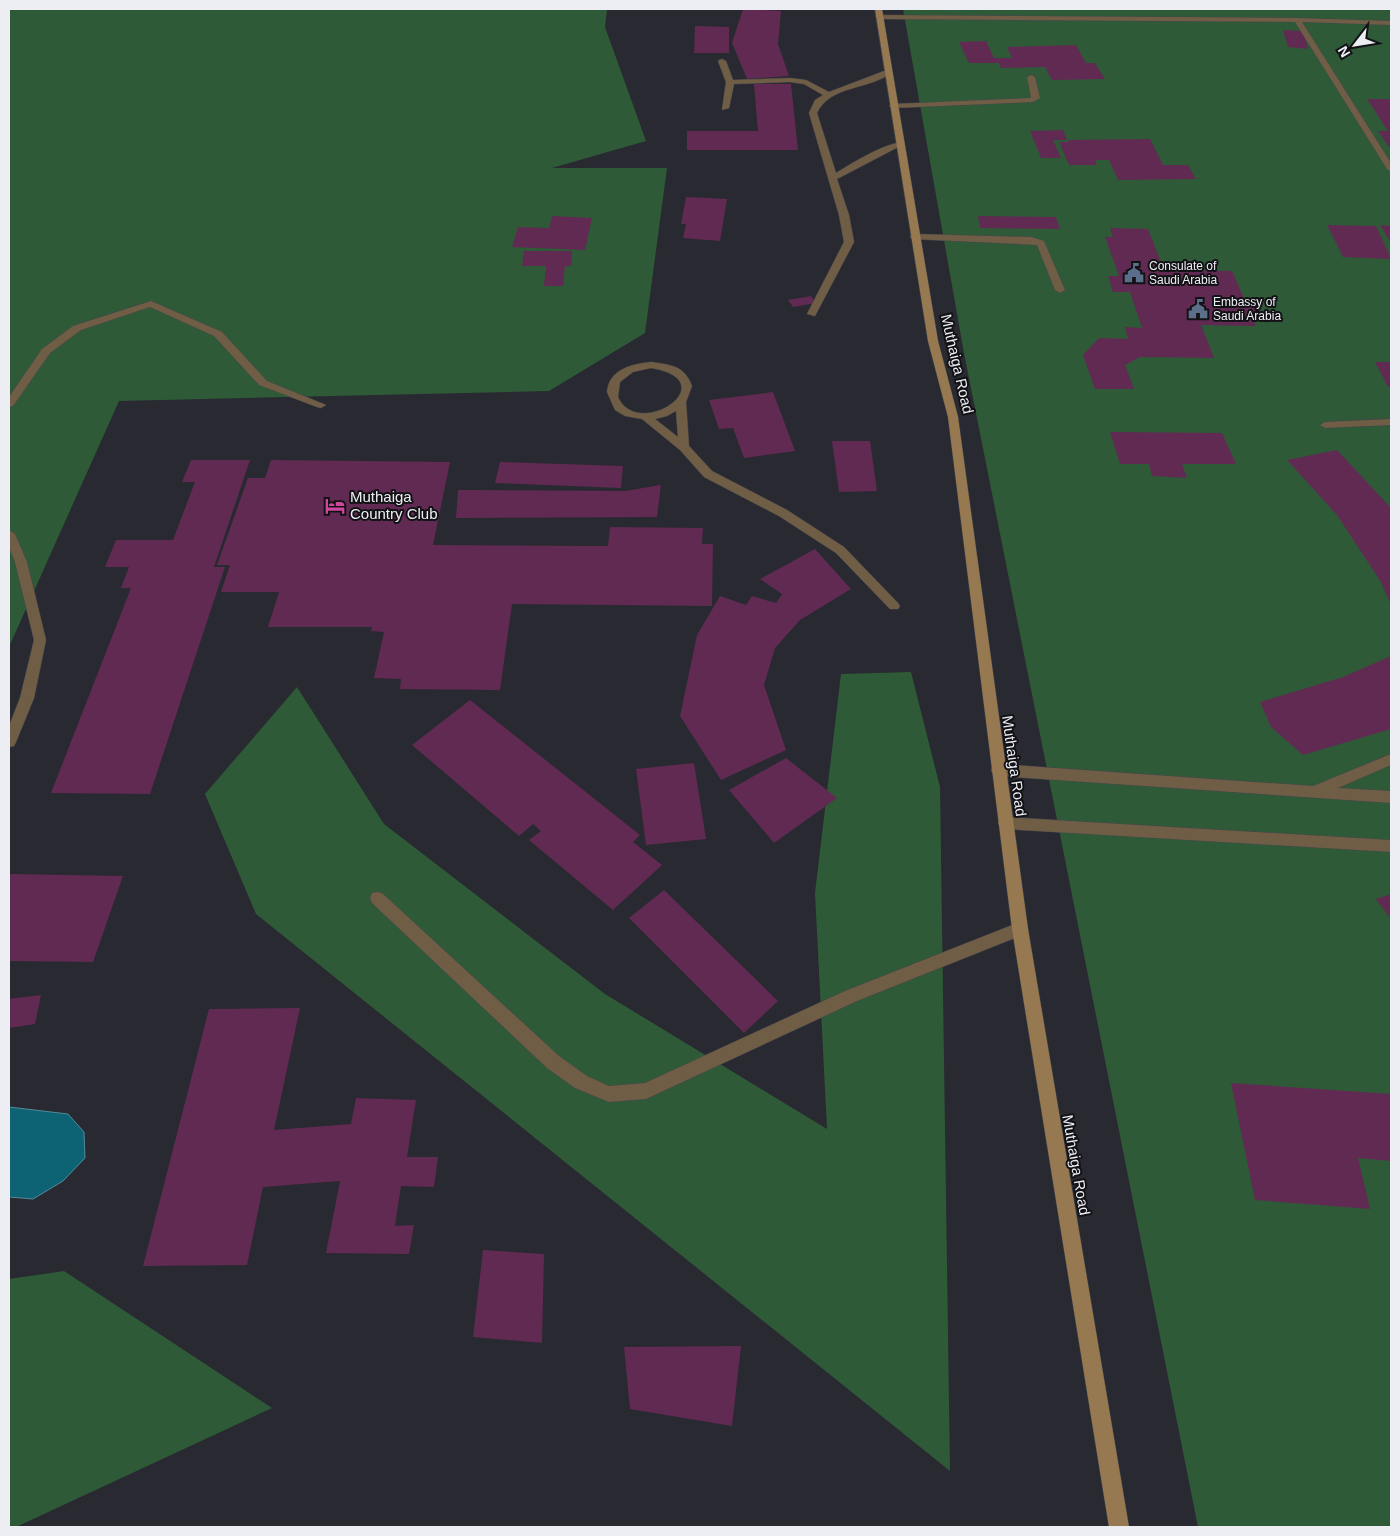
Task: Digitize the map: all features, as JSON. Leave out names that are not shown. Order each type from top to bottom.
[{"type":"main road","name":"Muthaiga Road","points":[[879,13],[887,73],[932,341],[953,417],[1020,929],[1120,1527]]},
{"type":"street","points":[[879,13],[1391,23]]},
{"type":"street","points":[[1297,20],[1391,168]]},
{"type":"street","points":[[722,61],[730,82],[725,108]]},
{"type":"street","points":[[812,314],[849,242],[833,178],[813,113],[818,102],[828,95],[887,73]]},
{"type":"street","points":[[893,106],[1033,100],[1036,98],[1032,76]]},
{"type":"street","points":[[730,82],[790,80],[806,82],[828,95]]},
{"type":"street","points":[[833,178],[876,154],[900,144]]},
{"type":"street","points":[[915,237],[1032,240],[1041,243],[1060,290]]},
{"type":"street","points":[[9,404],[46,351],[77,328],[151,304],[218,334],[263,383],[321,405]]},
{"type":"street","points":[[664,365],[680,373],[688,386],[687,395],[681,403],[671,410],[643,416],[628,414],[619,408],[613,400],[611,392],[618,377],[638,367],[664,365]]},
{"type":"street","points":[[681,403],[684,447]]},
{"type":"street","points":[[643,416],[684,447],[708,474],[783,513],[840,550],[894,606]]},
{"type":"street","points":[[1326,425],[1391,422]]},
{"type":"street","points":[[9,534],[22,562],[40,640],[26,698],[9,742]]},
{"type":"street","points":[[1314,792],[1391,759]]},
{"type":"street","points":[[998,770],[1391,797]]},
{"type":"street","points":[[1005,823],[1391,846]]},
{"type":"street","points":[[378,898],[554,1062],[581,1082],[609,1094],[646,1091],[851,996],[1020,929]]},
{"type":"green space","points":[[9,9],[607,9],[605,27],[646,141],[552,168],[667,168],[645,333],[549,391],[119,401],[9,647]]},
{"type":"green space","points":[[903,9],[1391,9],[1391,1527],[1198,1527],[964,353]]},
{"type":"green space","points":[[911,672],[940,787],[950,1471],[256,914],[205,794],[297,687],[384,824],[605,994],[827,1129],[815,893],[841,674]]},
{"type":"green space","points":[[64,1271],[272,1408],[16,1527],[9,1527],[9,1279]]},
{"type":"water","points":[[9,1107],[68,1114],[84,1132],[85,1158],[63,1181],[33,1199],[9,1197]]},
{"type":"building","points":[[743,9],[781,11],[778,44],[789,76],[747,79],[732,43]]},
{"type":"building","points":[[695,26],[729,27],[729,53],[694,53]]},
{"type":"building","points":[[1283,30],[1303,31],[1308,49],[1288,47]]},
{"type":"building","points":[[986,41],[994,58],[1012,58],[1007,47],[1076,45],[1086,63],[1095,63],[1105,79],[1052,80],[1045,67],[1001,68],[999,63],[969,63],[959,42]]},
{"type":"building","points":[[754,84],[791,84],[798,150],[687,150],[687,131],[758,131]]},
{"type":"building","points":[[1367,99],[1391,99],[1391,150],[1378,131],[1388,131]]},
{"type":"building","points":[[1063,130],[1067,140],[1053,140],[1061,158],[1041,158],[1030,131]]},
{"type":"building","points":[[1150,139],[1163,165],[1188,165],[1196,179],[1118,180],[1109,160],[1095,160],[1097,165],[1069,165],[1059,142],[1069,142],[1068,140]]},
{"type":"building","points":[[686,197],[727,199],[720,241],[683,238],[686,224],[681,224]]},
{"type":"building","points":[[552,216],[592,218],[585,250],[512,247],[518,227],[549,228]]},
{"type":"building","points":[[978,216],[1056,217],[1060,229],[980,228]]},
{"type":"building","points":[[1327,225],[1376,226],[1391,259],[1343,257]]},
{"type":"building","points":[[1380,225],[1391,226],[1391,240],[1389,240]]},
{"type":"building","name":"Embassy of Saudi Arabia","points":[[1110,228],[1148,229],[1164,270],[1232,271],[1248,307],[1258,307],[1261,312],[1250,312],[1256,326],[1201,325],[1214,358],[1140,357],[1125,365],[1134,389],[1095,389],[1083,355],[1099,338],[1128,339],[1125,327],[1142,328],[1130,292],[1113,292],[1108,276],[1119,276],[1105,237],[1113,237]]},
{"type":"building","points":[[524,251],[572,251],[571,266],[565,266],[563,286],[544,286],[546,266],[522,266]]},
{"type":"building","points":[[811,296],[816,303],[793,307],[788,300]]},
{"type":"building","points":[[1375,362],[1391,362],[1391,387],[1388,387]]},
{"type":"building","points":[[773,392],[795,451],[744,458],[733,428],[719,429],[709,400]]},
{"type":"building","points":[[1110,432],[1222,433],[1236,464],[1182,464],[1187,478],[1152,476],[1149,464],[1120,464]]},
{"type":"building","points":[[832,441],[870,441],[877,491],[839,492]]},
{"type":"building","points":[[1337,450],[1391,508],[1391,605],[1381,582],[1337,515],[1287,460]]},
{"type":"building","points":[[191,460],[250,460],[214,567],[225,567],[150,794],[51,793],[131,588],[121,588],[129,567],[105,567],[116,540],[173,540],[195,482],[182,482]]},
{"type":"building","points":[[271,460],[450,462],[433,545],[608,546],[610,527],[703,528],[702,544],[713,544],[712,606],[512,604],[500,690],[400,689],[401,679],[374,678],[384,632],[371,631],[372,627],[268,627],[279,592],[221,592],[230,565],[217,565],[248,478],[265,478]]},
{"type":"building","points":[[500,462],[623,466],[621,488],[495,483]]},
{"type":"building","points":[[661,485],[657,517],[456,518],[458,490],[625,491]]},
{"type":"building","points":[[815,549],[851,589],[800,620],[775,648],[764,685],[786,750],[721,780],[680,716],[697,635],[720,596],[746,605],[752,596],[776,603],[782,594],[760,579]]},
{"type":"building","points":[[1391,656],[1391,729],[1303,755],[1271,727],[1260,702],[1343,677]]},
{"type":"building","points":[[470,700],[640,835],[633,842],[662,865],[613,910],[529,840],[541,831],[533,824],[519,836],[412,745]]},
{"type":"building","points":[[786,758],[837,798],[774,843],[729,790]]},
{"type":"building","points":[[694,763],[706,839],[646,845],[636,769]]},
{"type":"building","points":[[9,874],[123,876],[93,962],[9,961]]},
{"type":"building","points":[[664,890],[778,1001],[744,1033],[629,918]]},
{"type":"building","points":[[1391,894],[1391,919],[1376,899]]},
{"type":"building","points":[[41,995],[35,1024],[9,1028],[9,999]]},
{"type":"building","points":[[300,1008],[274,1130],[351,1124],[356,1098],[416,1100],[407,1157],[438,1157],[434,1187],[401,1186],[395,1226],[414,1225],[409,1254],[326,1253],[340,1181],[263,1187],[247,1265],[143,1266],[209,1009]]},
{"type":"building","points":[[1231,1083],[1391,1094],[1391,1161],[1358,1158],[1370,1209],[1255,1200]]},
{"type":"building","points":[[483,1250],[544,1254],[542,1343],[473,1337]]},
{"type":"building","points":[[741,1346],[732,1426],[630,1409],[624,1347]]},
{"type":"place","name":"Consulate of Saudi Arabia","points":[[1134,273]]},
{"type":"place","name":"Embassy of Saudi Arabia","points":[[1198,309]]},
{"type":"place","name":"Muthaiga Country Club","points":[[335,506]]}]
